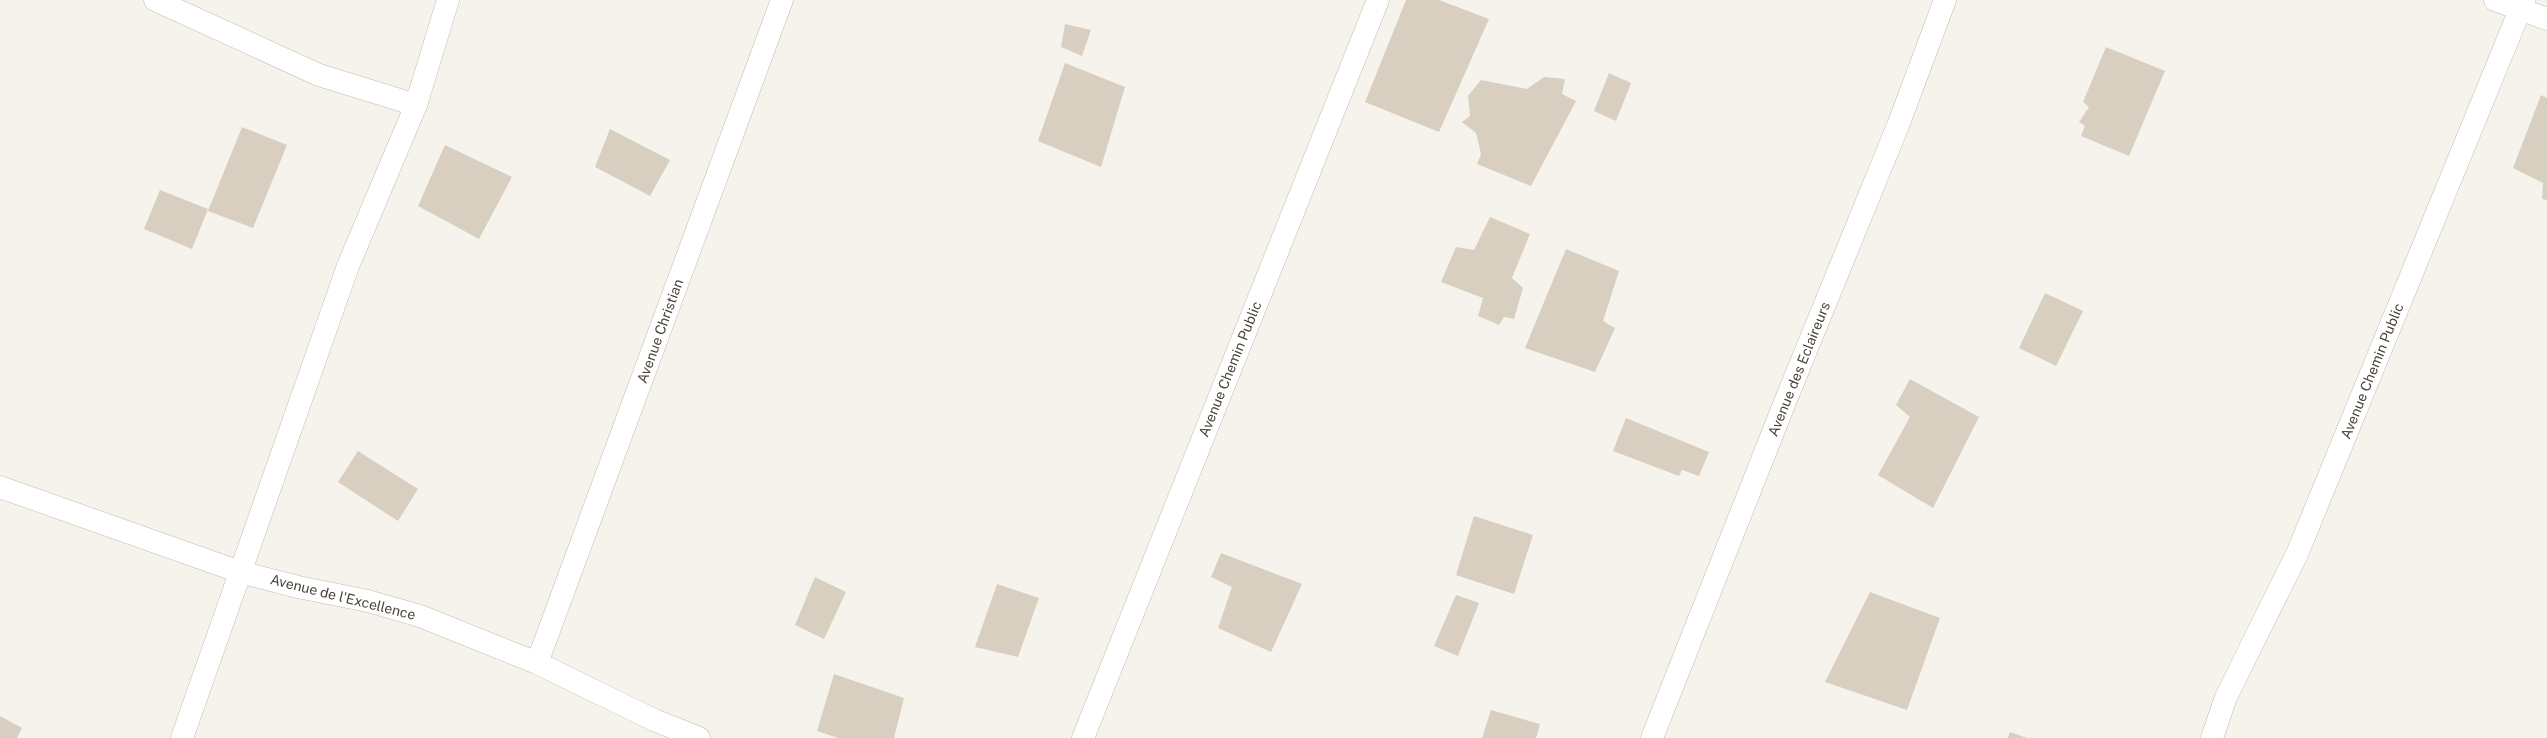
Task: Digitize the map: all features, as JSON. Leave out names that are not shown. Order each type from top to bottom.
[{"type":"street","points":[[155,0],[319,75],[416,105]]},
{"type":"street","points":[[182,738],[348,266],[416,105],[448,0]]},
{"type":"street","name":"Avenue Christian","points":[[537,663],[782,0]]},
{"type":"street","name":"Avenue Chemin Public","points":[[1083,738],[1378,0]]},
{"type":"street","name":"Avenue des Eclaireurs","points":[[1652,738],[1785,402],[1899,123],[1945,0]]},
{"type":"street","points":[[2495,0],[2523,4],[2547,19]]},
{"type":"street","name":"Avenue Chemin Public","points":[[2212,738],[2226,698],[2297,554],[2523,4]]},
{"type":"street","name":"Avenue de l'Excellence","points":[[0,487],[240,572],[298,587],[368,601],[420,616],[537,663],[654,720],[699,738]]},
{"type":"building","points":[[1406,0],[1439,0],[1489,19],[1439,132],[1365,102]]},
{"type":"building","points":[[1065,24],[1091,30],[1082,56],[1061,47]]},
{"type":"building","points":[[2106,47],[2165,71],[2129,156],[2081,136],[2085,126],[2079,122],[2089,107],[2083,102]]},
{"type":"building","points":[[1065,63],[1125,87],[1101,167],[1038,141]]},
{"type":"building","points":[[1609,73],[1631,83],[1616,121],[1594,111]]},
{"type":"building","points":[[1544,77],[1565,79],[1562,94],[1576,101],[1531,186],[1477,164],[1481,154],[1476,133],[1462,122],[1470,116],[1468,96],[1481,80],[1527,89]]},
{"type":"building","points":[[2541,95],[2547,98],[2547,200],[2542,199],[2543,183],[2513,168]]},
{"type":"building","points":[[242,127],[287,145],[253,228],[208,211]]},
{"type":"building","points":[[610,129],[670,160],[650,196],[595,167]]},
{"type":"building","points":[[445,145],[512,177],[479,239],[418,206]]},
{"type":"building","points":[[160,190],[208,209],[192,249],[144,229]]},
{"type":"building","points":[[1490,217],[1530,234],[1512,278],[1523,288],[1514,319],[1504,317],[1499,325],[1478,316],[1483,298],[1441,282],[1456,247],[1474,250]]},
{"type":"building","points":[[1566,249],[1619,271],[1603,321],[1615,328],[1595,372],[1525,348]]},
{"type":"building","points":[[2045,293],[2083,311],[2056,366],[2019,348]]},
{"type":"building","points":[[1910,379],[1979,417],[1933,508],[1878,475],[1910,417],[1896,405]]},
{"type":"building","points":[[1626,418],[1709,452],[1699,476],[1682,470],[1679,476],[1613,451]]},
{"type":"building","points":[[358,451],[418,489],[398,521],[338,482]]},
{"type":"building","points":[[1474,516],[1533,535],[1514,594],[1456,575]]},
{"type":"building","points":[[1221,553],[1302,584],[1271,652],[1218,628],[1232,587],[1211,577]]},
{"type":"building","points":[[815,577],[846,592],[824,639],[795,625]]},
{"type":"building","points":[[997,584],[1039,598],[1018,657],[975,647]]},
{"type":"building","points":[[1870,592],[1940,618],[1907,710],[1825,682]]},
{"type":"building","points":[[1456,595],[1479,603],[1458,656],[1434,646]]},
{"type":"building","points":[[834,674],[904,698],[894,738],[838,738],[817,731]]},
{"type":"building","points":[[1491,710],[1540,724],[1536,738],[1482,738]]},
{"type":"building","points":[[0,716],[22,728],[17,738],[0,738]]},
{"type":"building","points":[[2010,732],[2027,738],[2008,738]]}]
